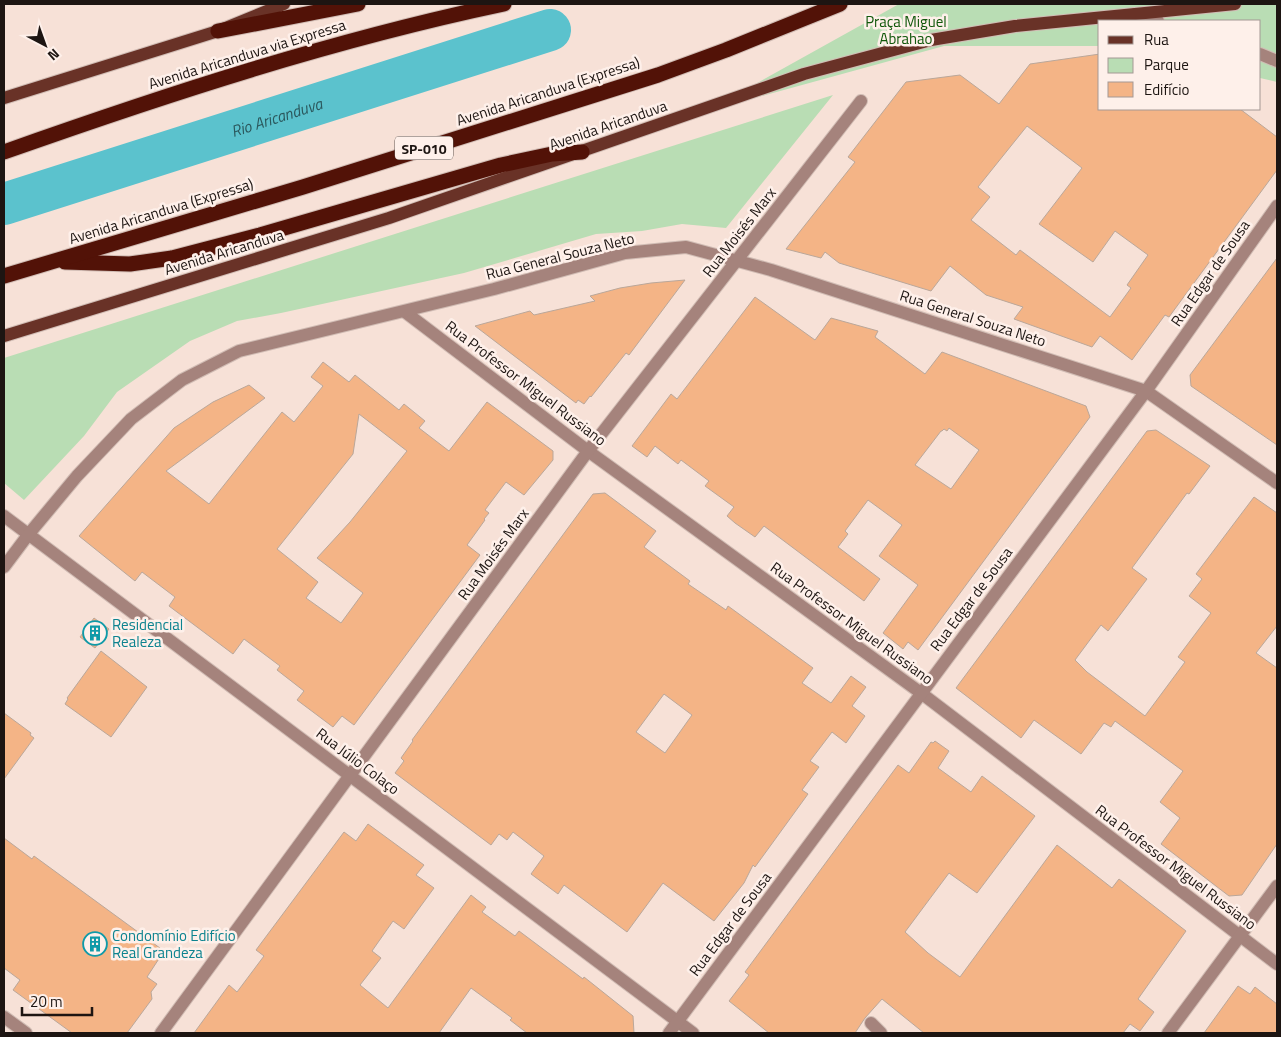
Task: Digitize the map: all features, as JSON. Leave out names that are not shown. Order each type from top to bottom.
[{"type":"highway","points":[[218,31],[358,4]]},
{"type":"highway","name":"Avenida Aricanduva via Expressa","points":[[4,152],[204,84],[302,54],[504,4]]},
{"type":"highway","name":"Avenida Aricanduva (Expressa)","points":[[4,276],[303,187],[658,74],[726,50],[840,4]]},
{"type":"highway","points":[[51,262],[130,264],[172,258],[269,233],[501,166],[552,154],[582,152]]},
{"type":"main road","points":[[4,98],[218,31],[284,4]]},
{"type":"main road","name":"Avenida Aricanduva","points":[[4,336],[389,218],[804,74],[931,40],[1015,26],[1235,4]]},
{"type":"street","points":[[1132,14],[1154,20]]},
{"type":"street","points":[[1261,54],[1277,61]]},
{"type":"street","name":"Rua Moisés Marx","points":[[161,1033],[588,451],[861,101]]},
{"type":"street","name":"Rua Edgar de Sousa","points":[[669,1033],[1146,391],[1277,206]]},
{"type":"street","name":"Rua General Souza Neto","points":[[4,567],[77,476],[131,419],[182,380],[239,351],[405,312],[625,253],[686,247],[738,260],[1146,391],[1277,483]]},
{"type":"street","name":"Rua Professor Miguel Russiano","points":[[405,312],[588,451],[921,693],[1277,964]]},
{"type":"street","name":"Rua Júlio Colaço","points":[[4,516],[693,1033]]},
{"type":"street","points":[[1168,1033],[1277,886]]},
{"type":"street","points":[[4,1017],[26,1033]]},
{"type":"street","points":[[871,1023],[882,1033]]},
{"type":"green space","name":"Praça Miguel Abrahao","points":[[899,4],[1277,4],[1277,82],[1261,78],[1261,20],[1098,20],[1098,46],[944,46],[707,111]]},
{"type":"green space","points":[[833,95],[726,228],[682,224],[642,231],[596,234],[464,273],[237,321],[190,341],[117,392],[84,436],[24,500],[4,483],[4,358]]},
{"type":"building","points":[[1098,54],[1098,110],[1241,110],[1277,137],[1277,170],[1169,317],[1165,315],[1132,360],[1100,336],[1092,347],[1014,319],[1023,307],[986,295],[950,266],[931,291],[839,263],[825,252],[821,258],[786,249],[855,162],[848,157],[906,82],[960,75],[999,104],[1030,64]],"holes":[[[1027,126],[1082,168],[1039,224],[1093,262],[1115,231],[1148,255],[1127,285],[1131,288],[1110,317],[1020,250],[1016,255],[971,220],[990,197],[978,187]]]},
{"type":"building","points":[[1277,258],[1277,445],[1191,386],[1190,375]]},
{"type":"building","points":[[685,280],[629,355],[626,353],[584,404],[578,400],[576,403],[475,326],[530,311],[534,315],[595,301],[590,296],[620,288]]},
{"type":"building","points":[[755,297],[815,340],[831,318],[878,331],[875,337],[925,374],[942,352],[1086,406],[1090,417],[918,650],[908,642],[903,649],[883,633],[918,585],[879,556],[902,525],[868,500],[845,531],[848,534],[838,547],[880,579],[864,601],[764,526],[755,537],[735,523],[727,516],[734,507],[705,486],[709,481],[681,460],[678,464],[655,446],[647,457],[632,446],[671,394],[677,399]],"holes":[[[949,428],[979,450],[951,489],[915,465],[944,429],[947,431]]]},
{"type":"building","points":[[323,362],[349,382],[355,375],[399,410],[404,404],[425,421],[419,428],[449,451],[487,402],[553,451],[553,460],[524,495],[506,482],[485,510],[489,513],[467,545],[480,555],[354,725],[342,716],[333,727],[297,700],[304,691],[277,670],[280,666],[244,639],[233,654],[169,606],[175,597],[142,572],[135,581],[79,536],[174,428],[213,402],[249,385],[265,398],[166,471],[209,504],[282,412],[294,422],[323,386],[311,377]],"holes":[[[359,414],[407,451],[350,522],[317,558],[363,593],[341,623],[306,598],[318,582],[277,549],[353,454]]]},
{"type":"building","points":[[1156,430],[1210,466],[1189,494],[1187,493],[1132,568],[1147,579],[1108,631],[1101,625],[1075,660],[1087,672],[1145,716],[1185,662],[1178,657],[1211,613],[1189,596],[1202,579],[1196,574],[1254,497],[1277,513],[1277,626],[1256,653],[1277,668],[1277,844],[1242,895],[1229,896],[1161,844],[1180,818],[1160,802],[1183,771],[1115,721],[1111,727],[1104,723],[1081,754],[1034,720],[1021,738],[956,688],[1147,431]]},
{"type":"building","points":[[605,493],[656,531],[644,547],[690,581],[688,584],[726,610],[728,606],[813,668],[802,683],[831,703],[851,676],[866,687],[852,706],[865,716],[846,743],[832,732],[810,761],[819,767],[802,790],[808,794],[755,867],[753,865],[744,883],[714,921],[663,883],[627,932],[564,885],[558,894],[531,874],[544,856],[513,832],[507,840],[499,834],[491,845],[395,773],[404,761],[401,758],[412,740],[593,494]],"holes":[[[664,694],[692,715],[665,753],[636,732]]]},
{"type":"building","name":"Residencial Realeza","points":[[94,618],[109,629],[95,648],[80,637]]},
{"type":"building","points":[[101,651],[147,687],[111,737],[65,704],[67,698]]},
{"type":"building","points":[[4,713],[31,733],[30,735],[34,738],[4,779]]},
{"type":"building","points":[[935,741],[949,751],[938,768],[971,792],[982,776],[1035,816],[977,893],[949,873],[905,932],[928,953],[960,977],[1057,845],[1112,888],[1119,879],[1186,931],[1138,999],[1154,1012],[1140,1031],[1130,1024],[1123,1033],[924,1033],[882,999],[855,1033],[769,1033],[729,1001],[749,975],[745,972],[898,765],[909,773],[931,742]]},
{"type":"building","points":[[368,824],[424,865],[416,875],[434,888],[404,929],[393,921],[372,951],[381,958],[360,985],[388,1008],[471,895],[486,907],[482,912],[515,936],[519,931],[583,979],[584,977],[633,1016],[634,1033],[527,1033],[510,1020],[512,1018],[471,988],[439,1033],[194,1033],[229,985],[237,992],[264,956],[256,950],[344,832],[356,841]]},
{"type":"building","points":[[4,838],[32,859],[34,856],[164,951],[147,977],[157,984],[151,992],[152,999],[127,1033],[72,1033],[13,990],[20,980],[4,968]]},
{"type":"building","points":[[1238,986],[1250,994],[1255,987],[1277,1004],[1277,1033],[1204,1033]]},
{"type":"waterway","name":"Rio Aricanduva","points":[[4,204],[550,30]]},
{"type":"place","name":"Residencial Realeza","points":[[95,633]]},
{"type":"place","name":"Condomínio Edifício Real Grandeza","points":[[95,944]]}]
